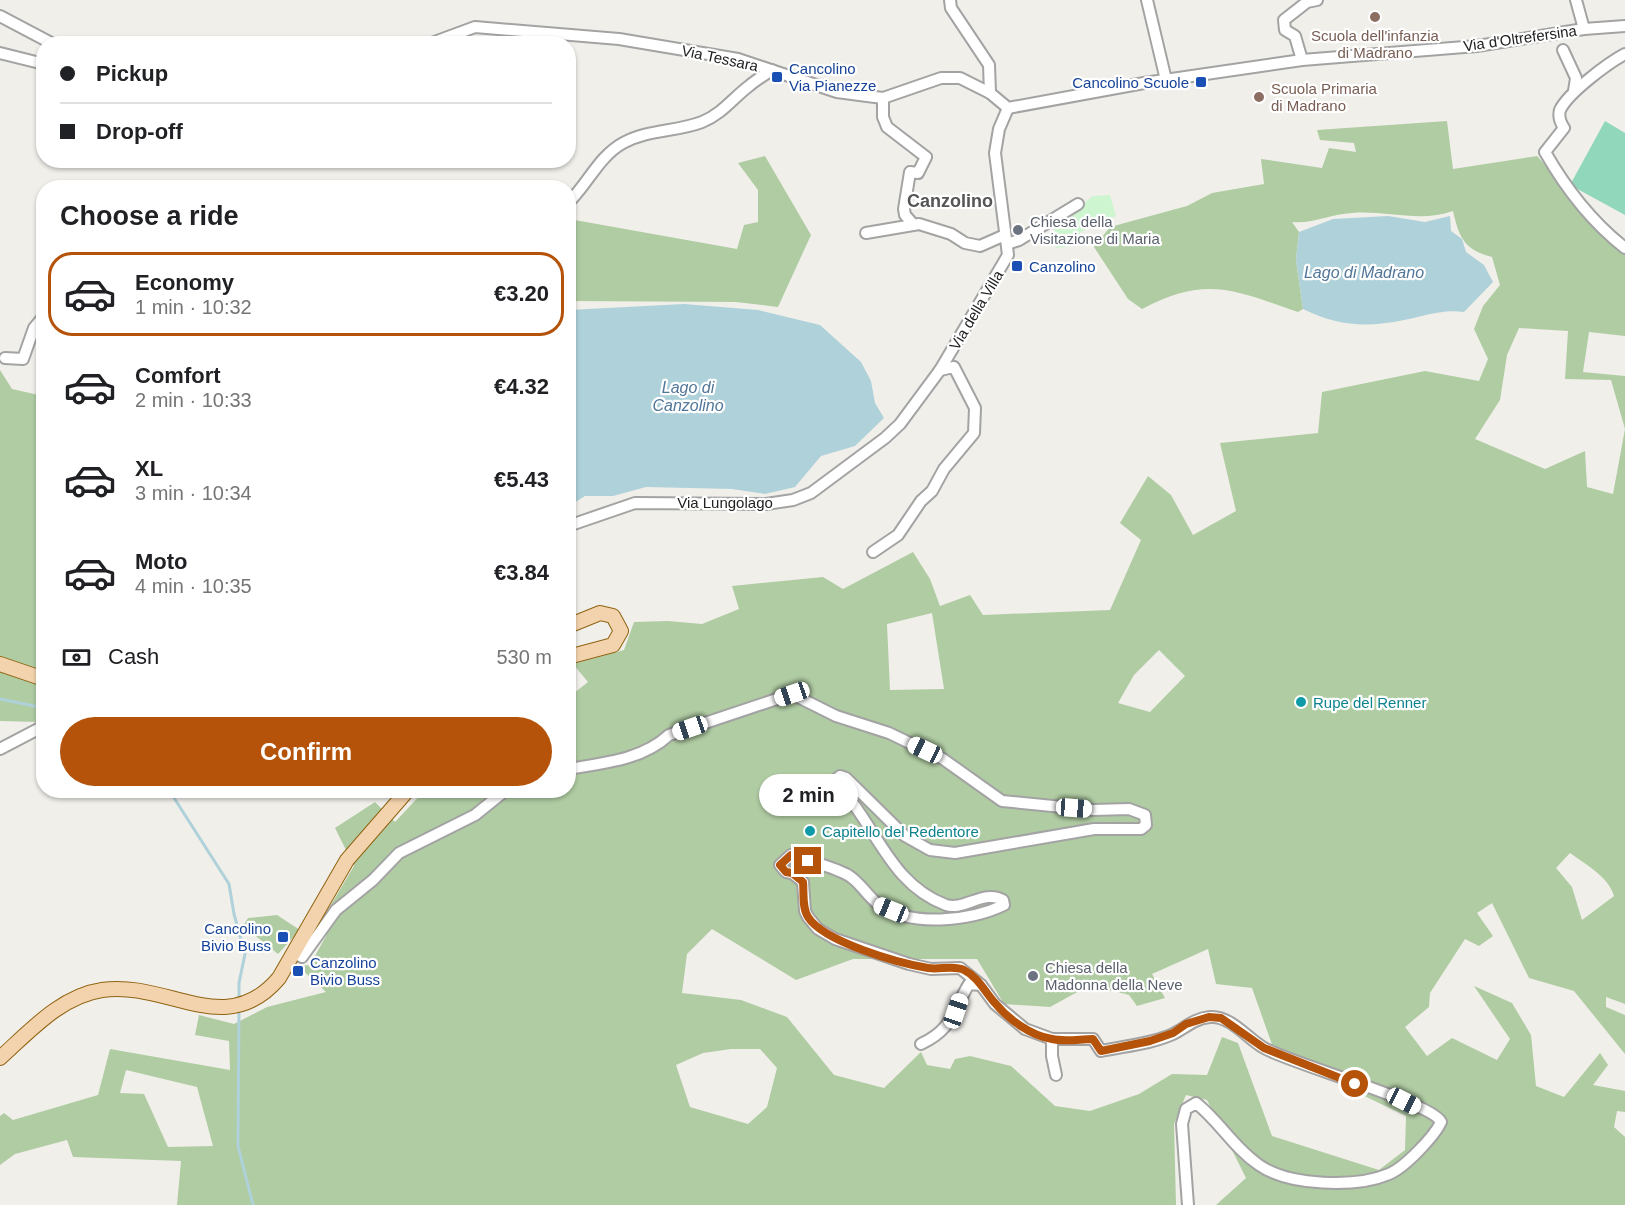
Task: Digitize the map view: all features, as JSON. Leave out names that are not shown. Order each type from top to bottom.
[{"type":"main road","points":[[576,622],[600,612],[613,616],[621,631],[613,645],[576,655]]},
{"type":"main road","points":[[0,664],[36,676]]},
{"type":"main road","points":[[0,1058],[54,1010],[76,998],[103,990],[138,990],[200,1006],[238,1006],[268,992],[295,954],[347,860],[401,798]]},
{"type":"street","points":[[950,0],[951,8],[989,66],[990,93]]},
{"type":"street","points":[[1147,0],[1166,80]]},
{"type":"street","points":[[1576,0],[1584,29]]},
{"type":"street","points":[[1302,60],[1294,36],[1285,30],[1284,20],[1311,1]]},
{"type":"street","points":[[0,16],[39,36]]},
{"type":"street","name":"Via d'Oltrefersina","points":[[1008,108],[1166,80],[1302,60],[1477,46],[1558,36],[1584,29],[1625,26]]},
{"type":"street","name":"Via Tessara","points":[[451,36],[475,27],[620,39],[738,59],[837,92],[883,98],[913,90],[941,78],[960,78],[990,93],[1008,108]]},
{"type":"street","points":[[1563,50],[1576,78],[1574,91]]},
{"type":"street","points":[[0,53],[36,62]]},
{"type":"street","points":[[1625,54],[1574,91],[1560,111],[1559,121],[1564,128],[1545,152],[1556,172],[1606,233],[1625,248]]},
{"type":"street","points":[[576,195],[584,187],[598,164],[622,144],[652,131],[681,128],[704,122],[730,106],[748,86],[772,70]]},
{"type":"street","points":[[883,98],[883,117],[887,127],[924,153],[926,157],[918,173],[910,172],[904,209],[905,215],[913,224]]},
{"type":"street","name":"Via della Villa","points":[[940,370],[1008,255],[994,153],[999,129],[1008,108]]},
{"type":"street","points":[[866,232],[913,224],[951,234],[965,243],[980,246],[1006,239],[1019,240],[1078,204]]},
{"type":"street","points":[[5,358],[23,359],[36,326]]},
{"type":"street","points":[[873,552],[898,535],[974,433],[975,408],[954,367],[940,370]]},
{"type":"street","name":"Via Lungolago","points":[[576,523],[635,503],[766,504],[794,500],[811,493],[885,438],[900,423],[940,370]]},
{"type":"street","points":[[576,768],[614,761],[654,749],[669,735],[792,694],[836,716],[889,733],[943,759],[1002,801],[1093,810],[1129,809],[1145,815],[1146,825],[1141,829],[1094,829],[955,853],[930,849],[905,836],[846,778],[840,776],[834,779],[834,785],[853,803],[899,874],[930,898],[949,906],[989,896],[998,897],[1003,900],[1004,904],[937,921],[903,915],[879,905],[849,876],[791,855],[780,865],[786,872],[792,873],[803,882],[805,911],[818,929],[835,939],[909,964],[931,969],[960,968],[981,985],[995,1004],[1020,1026],[1052,1040],[1093,1039],[1101,1051],[1150,1041],[1173,1033],[1186,1024],[1209,1017],[1221,1018],[1264,1048],[1337,1078],[1391,1095],[1434,1113],[1440,1122],[1434,1133],[1395,1171],[1377,1177],[1330,1184],[1281,1174],[1260,1166],[1196,1103],[1186,1109],[1182,1124],[1188,1205]]},
{"type":"street","points":[[0,749],[36,730]]},
{"type":"street","points":[[295,954],[302,957],[336,910],[373,880],[399,853],[475,814],[496,798]]},
{"type":"street","points":[[921,1044],[936,1037],[950,1022],[969,984],[981,985]]},
{"type":"street","points":[[1052,1040],[1052,1056],[1056,1075]]},
{"type":"green space","points":[[1447,121],[1453,169],[1537,156],[1602,226],[1625,242],[1625,336],[1589,332],[1583,372],[1625,376],[1625,429],[1625,1004],[1606,997],[1606,1007],[1625,1015],[1625,1054],[1574,991],[1529,978],[1492,903],[1477,913],[1493,936],[1479,946],[1465,939],[1430,993],[1429,1007],[1405,1027],[1427,1056],[1452,1038],[1497,1060],[1510,1039],[1474,986],[1512,1003],[1531,1035],[1536,1086],[1564,1097],[1600,1053],[1608,1065],[1593,1085],[1625,1091],[1625,1112],[1617,1111],[1614,1127],[1625,1137],[1625,1205],[1216,1205],[1246,1178],[1207,1100],[1186,1095],[1174,1124],[1176,1205],[177,1205],[181,1161],[73,1157],[67,1140],[15,1154],[0,1165],[0,1116],[4,1113],[13,1120],[98,1095],[110,1049],[230,1070],[229,1041],[195,1035],[199,1015],[234,1024],[267,1007],[326,992],[298,966],[310,965],[327,934],[322,920],[354,866],[335,828],[375,802],[395,822],[417,798],[576,798],[576,691],[588,682],[576,668],[576,663],[624,650],[634,622],[668,621],[702,624],[739,609],[732,586],[823,577],[843,589],[913,552],[930,579],[940,606],[970,595],[983,615],[1110,610],[1141,540],[1120,523],[1148,476],[1171,495],[1193,535],[1236,511],[1220,443],[1318,433],[1322,392],[1425,371],[1479,381],[1488,359],[1474,329],[1483,306],[1500,285],[1492,257],[1475,251],[1464,241],[1453,211],[1428,216],[1352,213],[1307,222],[1292,222],[1299,232],[1296,260],[1303,309],[1298,312],[1238,292],[1203,289],[1165,298],[1142,309],[1128,299],[1094,247],[1110,227],[1187,206],[1212,193],[1264,184],[1261,159],[1322,168],[1329,148],[1356,152],[1354,143],[1320,140],[1317,130]],"holes":[[[1519,328],[1568,331],[1565,379],[1611,380],[1625,429],[1613,494],[1587,487],[1585,451],[1545,469],[1475,439],[1500,400],[1507,355]],[[932,613],[944,689],[890,690],[887,624]],[[1159,650],[1185,676],[1150,712],[1118,703],[1134,675]],[[1570,853],[1602,877],[1614,896],[1582,920],[1572,887],[1556,868]],[[712,929],[796,980],[853,959],[977,959],[1004,1004],[1050,1007],[1090,985],[1129,995],[1137,1006],[1165,998],[1152,974],[1208,949],[1216,984],[1252,988],[1275,1053],[1406,1116],[1405,1150],[1379,1170],[1272,1136],[1238,1043],[1222,1037],[1207,1075],[1172,1074],[1139,1094],[1090,1111],[1055,1106],[1011,1066],[970,1056],[955,1059],[950,1069],[927,1065],[921,1052],[884,1088],[834,1075],[787,1017],[741,1000],[682,993],[687,954]],[[731,1049],[760,1049],[777,1068],[767,1107],[748,1124],[690,1107],[676,1065],[703,1053]],[[126,1070],[197,1087],[213,1146],[168,1147],[144,1094],[120,1093]]]},
{"type":"green space","points":[[1605,121],[1625,133],[1625,215],[1570,185]]},
{"type":"green space","points":[[765,156],[811,235],[778,307],[736,302],[576,301],[576,220],[737,249],[744,225],[758,222],[758,190],[738,163]]},
{"type":"green space","points":[[1110,195],[1116,216],[1080,232],[1080,245],[1056,248],[1053,241],[1058,237],[1053,227],[1093,196]]},
{"type":"green space","points":[[0,370],[12,389],[36,394],[36,722],[0,721]]},
{"type":"green space","points":[[277,915],[300,930],[278,954],[243,926],[248,918]]},
{"type":"water","name":"Lago di Madrano","points":[[1388,216],[1425,222],[1450,216],[1451,231],[1462,239],[1466,252],[1484,265],[1493,282],[1464,312],[1441,312],[1390,323],[1352,324],[1328,319],[1303,309],[1296,260],[1299,232],[1333,219]]},
{"type":"water","name":"Lago di Canzolino","points":[[684,304],[758,310],[820,325],[861,362],[871,381],[875,403],[884,418],[855,446],[821,456],[795,487],[765,494],[732,489],[646,487],[613,496],[585,496],[576,502],[576,310]]},
{"type":"waterway","points":[[0,699],[36,706]]},
{"type":"waterway","points":[[174,798],[229,884],[234,914],[245,954],[239,983],[239,1001]]},
{"type":"waterway","points":[[239,1007],[238,1146],[253,1205]]},
{"type":"place","name":"Scuola dell'infanzia di Madrano","points":[[1375,17]]},
{"type":"place","name":"Cancolino Via Pianezze","points":[[777,77]]},
{"type":"place","name":"Cancolino Scuole","points":[[1201,82]]},
{"type":"place","name":"Scuola Primaria di Madrano","points":[[1259,97]]},
{"type":"place","name":"Chiesa della Visitazione di Maria","points":[[1018,230]]},
{"type":"place","name":"Canzolino","points":[[1017,266]]},
{"type":"place","name":"Rupe del Renner","points":[[1301,702]]},
{"type":"place","name":"Capitello del Redentore","points":[[810,831]]},
{"type":"place","name":"Cancolino Bivio Buss","points":[[283,937]]},
{"type":"place","name":"Canzolino Bivio Buss","points":[[298,971]]},
{"type":"place","name":"Chiesa della Madonna della Neve","points":[[1033,976]]},
{"type":"district","name":"Canzolino","points":[[950,201]]},
{"type":"route","points":[[808,861],[791,855],[784,858],[780,865],[786,872],[792,873],[803,882],[805,911],[818,929],[835,939],[909,964],[931,969],[960,968],[968,972],[995,1004],[1025,1029],[1052,1040],[1093,1039],[1101,1051],[1150,1041],[1173,1033],[1186,1024],[1209,1017],[1221,1018],[1264,1048],[1355,1084]]}]
